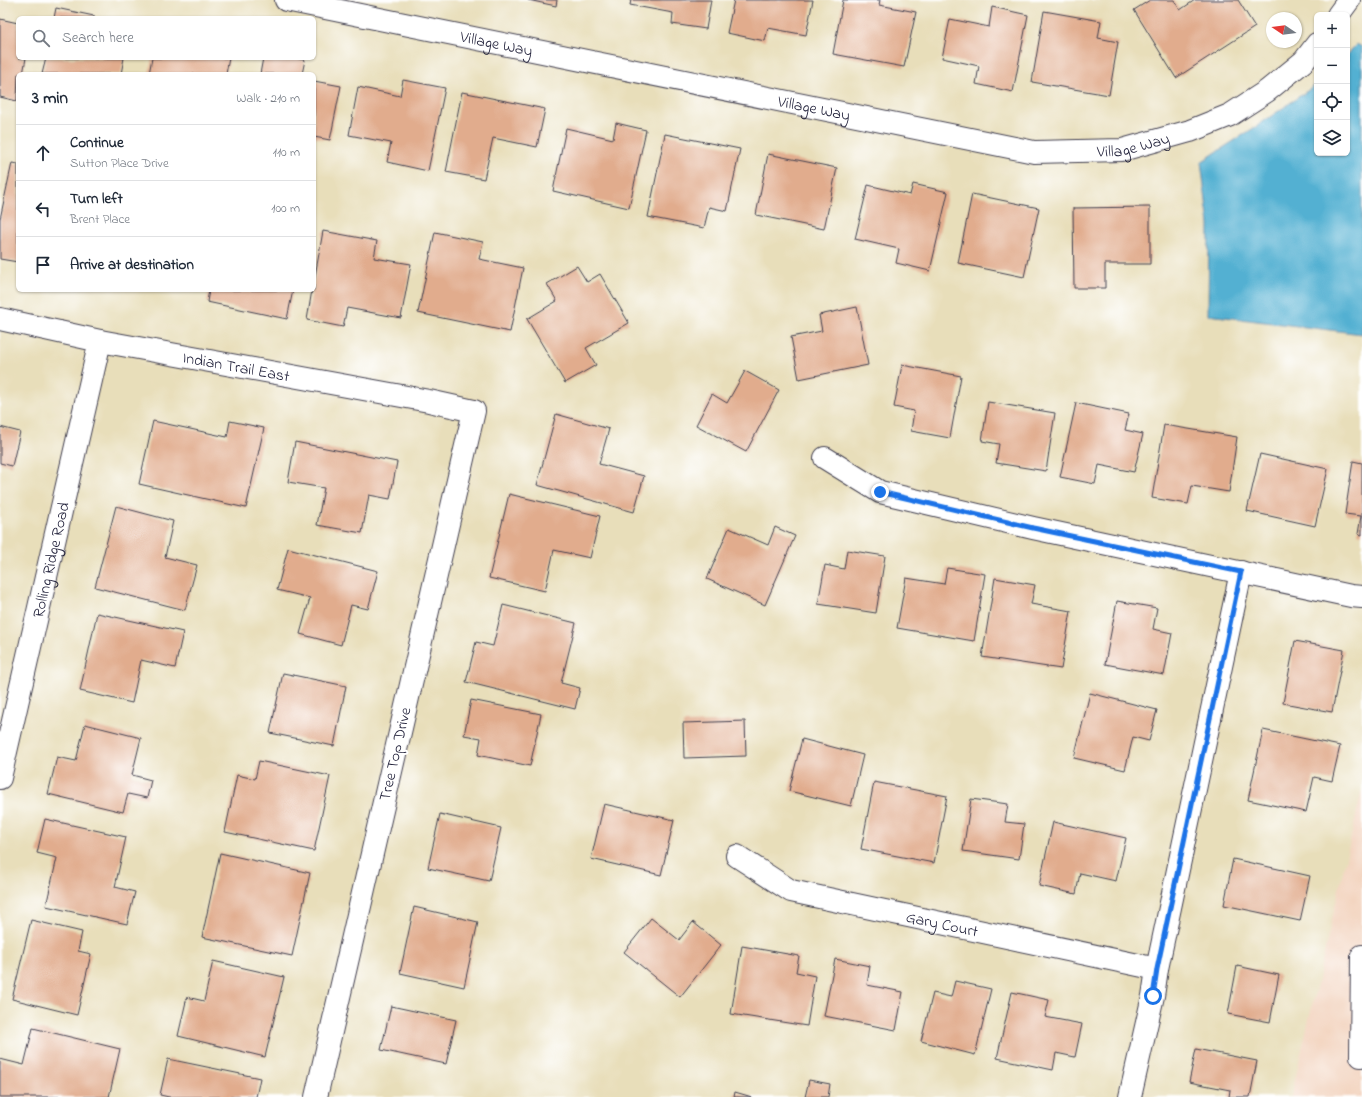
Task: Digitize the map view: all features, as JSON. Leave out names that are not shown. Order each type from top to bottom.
[{"type":"street","name":"Village Way","points":[[286,0],[1034,152],[1122,150],[1190,131],[1230,115],[1267,91],[1304,61],[1314,48]]},
{"type":"street","points":[[1340,12],[1349,0]]},
{"type":"street","name":"Indian Trail East","points":[[0,319],[100,341],[429,401],[474,411]]},
{"type":"street","name":"Rolling Ridge Road","points":[[0,778],[100,341]]},
{"type":"street","name":"Tree Top Drive","points":[[316,1097],[474,411]]},
{"type":"street","points":[[826,458],[880,492],[1033,528],[1362,597]]},
{"type":"street","points":[[1130,1097],[1153,996],[1157,969],[1241,572]]},
{"type":"street","name":"Gary Court","points":[[736,856],[791,891],[1157,969]]},
{"type":"street","points":[[1361,1056],[1362,956]]},
{"type":"shaded area","points":[[1362,789],[1362,1097],[1291,1097]]},
{"type":"water","points":[[1357,44],[1362,47],[1362,334],[1208,315],[1209,225],[1201,162],[1260,124],[1314,86],[1314,156],[1350,156],[1350,51]]},
{"type":"building","points":[[528,0],[557,0],[556,6]]},
{"type":"building","points":[[631,0],[711,0],[706,29],[672,24],[673,13],[630,5]]},
{"type":"building","points":[[734,0],[813,0],[806,35],[768,28],[765,41],[727,33]]},
{"type":"building","points":[[843,0],[880,0],[879,5],[916,12],[904,67],[833,54]]},
{"type":"building","points":[[1150,0],[1174,0],[1180,10],[1195,0],[1238,0],[1255,27],[1176,78],[1134,10]]},
{"type":"building","points":[[992,7],[1028,15],[1013,92],[976,84],[979,66],[942,58],[950,19],[989,27]]},
{"type":"building","points":[[56,8],[94,16],[54,16]]},
{"type":"building","points":[[1044,11],[1101,21],[1098,38],[1118,42],[1109,95],[1032,82]]},
{"type":"building","points":[[0,19],[16,23],[16,60],[26,60],[23,72],[16,72],[16,101],[0,97]]},
{"type":"building","points":[[46,60],[124,60],[121,72],[42,72]]},
{"type":"building","points":[[152,60],[229,60],[226,72],[149,72]]},
{"type":"building","points":[[263,60],[305,60],[302,72],[260,72]]},
{"type":"building","points":[[403,80],[445,88],[428,171],[387,162],[391,143],[349,135],[358,87],[400,96]]},
{"type":"building","points":[[316,81],[341,86],[330,140],[316,137]]},
{"type":"building","points":[[462,92],[545,109],[537,147],[493,138],[484,179],[446,172]]},
{"type":"building","points":[[616,123],[646,130],[629,208],[553,191],[566,128],[613,139]]},
{"type":"building","points":[[665,134],[740,149],[727,211],[709,207],[704,228],[648,217]]},
{"type":"building","points":[[768,154],[837,168],[824,229],[756,215]]},
{"type":"building","points":[[12,163],[16,164],[16,262],[0,259],[0,219]]},
{"type":"building","points":[[913,184],[948,192],[930,271],[896,263],[899,249],[855,239],[868,185],[910,195]]},
{"type":"building","points":[[972,194],[1039,208],[1024,277],[958,263]]},
{"type":"building","points":[[1150,207],[1150,264],[1105,264],[1105,288],[1074,288],[1073,208]]},
{"type":"building","points":[[323,231],[377,241],[374,258],[411,264],[401,318],[347,308],[343,327],[307,320],[312,292],[316,292],[316,271]]},
{"type":"building","points":[[435,232],[483,242],[479,259],[523,268],[510,332],[418,313]]},
{"type":"building","points":[[577,266],[587,282],[600,274],[629,323],[586,348],[596,365],[565,383],[527,319],[557,301],[547,284]]},
{"type":"building","points":[[209,292],[293,292],[287,319],[207,302]]},
{"type":"building","points":[[857,307],[868,365],[799,379],[791,337],[822,331],[819,315]]},
{"type":"building","points":[[902,365],[961,376],[950,438],[911,431],[914,411],[894,407]]},
{"type":"building","points":[[745,371],[779,390],[746,452],[696,425],[712,394],[727,403]]},
{"type":"building","points":[[988,402],[1055,413],[1046,471],[996,463],[999,444],[982,441]]},
{"type":"building","points":[[1076,403],[1129,414],[1125,430],[1143,434],[1134,472],[1099,465],[1095,484],[1060,477]]},
{"type":"building","points":[[556,414],[609,429],[599,464],[644,476],[634,512],[537,485]]},
{"type":"building","points":[[153,421],[227,437],[230,421],[264,428],[246,508],[139,484]]},
{"type":"building","points":[[1164,425],[1237,437],[1229,492],[1192,486],[1188,504],[1152,498]]},
{"type":"building","points":[[0,427],[20,432],[12,466],[0,463]]},
{"type":"building","points":[[295,442],[397,462],[390,499],[369,495],[362,533],[317,525],[324,488],[288,482]]},
{"type":"building","points":[[1260,454],[1328,469],[1315,526],[1247,511]]},
{"type":"building","points":[[1353,461],[1362,463],[1362,535],[1358,534],[1361,516],[1345,514]]},
{"type":"building","points":[[509,494],[600,516],[590,558],[554,550],[545,591],[489,578]]},
{"type":"building","points":[[116,506],[173,521],[165,557],[197,565],[185,610],[95,587]]},
{"type":"building","points":[[775,527],[795,536],[765,605],[707,579],[729,528],[768,545]]},
{"type":"building","points":[[288,548],[378,571],[368,609],[351,605],[341,645],[300,634],[310,598],[277,590]]},
{"type":"building","points":[[847,550],[885,556],[876,613],[818,604],[825,565],[844,569]]},
{"type":"building","points":[[947,568],[985,574],[974,641],[897,628],[906,578],[944,584]]},
{"type":"building","points":[[995,578],[1035,585],[1031,604],[1071,611],[1061,669],[982,657]]},
{"type":"building","points":[[1117,601],[1157,608],[1153,629],[1172,633],[1164,675],[1105,664]]},
{"type":"building","points":[[503,605],[576,623],[561,683],[580,688],[575,709],[466,682],[476,642],[493,646]]},
{"type":"building","points":[[97,613],[183,632],[175,668],[141,660],[132,703],[80,691]]},
{"type":"building","points":[[1295,641],[1344,650],[1332,712],[1283,703]]},
{"type":"building","points":[[283,673],[346,686],[334,746],[270,733]]},
{"type":"building","points":[[1090,693],[1157,710],[1149,741],[1133,737],[1125,770],[1074,758]]},
{"type":"building","points":[[471,700],[541,714],[530,766],[478,755],[481,738],[464,735]]},
{"type":"building","points":[[745,721],[746,756],[684,758],[683,723]]},
{"type":"building","points":[[85,724],[141,738],[132,775],[151,780],[147,798],[128,794],[123,812],[48,794],[57,757],[76,761]]},
{"type":"building","points":[[1263,730],[1340,746],[1332,781],[1314,777],[1306,812],[1248,800]]},
{"type":"building","points":[[802,739],[863,755],[851,806],[789,791]]},
{"type":"building","points":[[259,761],[330,776],[314,851],[225,832],[237,775],[255,779]]},
{"type":"building","points":[[874,782],[947,796],[934,863],[861,849]]},
{"type":"building","points":[[971,799],[1008,804],[1005,822],[1024,824],[1019,859],[963,851]]},
{"type":"building","points":[[604,804],[674,820],[661,875],[591,859]]},
{"type":"building","points":[[440,814],[501,828],[489,881],[428,868]]},
{"type":"building","points":[[45,819],[126,837],[115,887],[135,892],[127,924],[46,906],[57,858],[37,853]]},
{"type":"building","points":[[1053,822],[1126,838],[1116,881],[1080,873],[1076,894],[1039,886]]},
{"type":"building","points":[[220,853],[310,873],[292,956],[202,937]]},
{"type":"building","points":[[1233,859],[1310,876],[1300,921],[1224,905]]},
{"type":"building","points":[[414,907],[478,922],[464,987],[400,973]]},
{"type":"building","points":[[651,918],[679,940],[693,922],[721,945],[680,997],[624,952]]},
{"type":"building","points":[[31,920],[82,932],[78,951],[91,954],[77,1015],[12,999]]},
{"type":"building","points":[[742,946],[799,956],[796,972],[815,976],[807,1026],[731,1014]]},
{"type":"building","points":[[835,959],[870,966],[867,985],[903,992],[896,1030],[824,1016]]},
{"type":"building","points":[[213,961],[284,977],[265,1057],[178,1036],[187,997],[204,1001]]},
{"type":"building","points":[[1237,966],[1279,975],[1270,1022],[1228,1014]]},
{"type":"building","points":[[955,981],[991,989],[975,1055],[921,1041],[933,993],[951,997]]},
{"type":"building","points":[[1012,992],[1049,1000],[1045,1017],[1082,1024],[1075,1057],[1056,1053],[1053,1070],[997,1058]]},
{"type":"building","points":[[391,1006],[456,1020],[446,1064],[381,1050]]},
{"type":"building","points":[[33,1028],[120,1049],[109,1097],[0,1097],[0,1059],[24,1065]]},
{"type":"building","points":[[1196,1049],[1257,1061],[1250,1097],[1229,1097],[1230,1090],[1189,1082]]},
{"type":"building","points":[[168,1059],[260,1078],[256,1097],[169,1097],[160,1095]]},
{"type":"building","points":[[809,1080],[830,1084],[828,1097],[805,1097]]},
{"type":"building","points":[[735,1092],[752,1097],[734,1097]]},
{"type":"route","points":[[880,492],[1033,528],[1241,572],[1157,969],[1153,996]]}]
